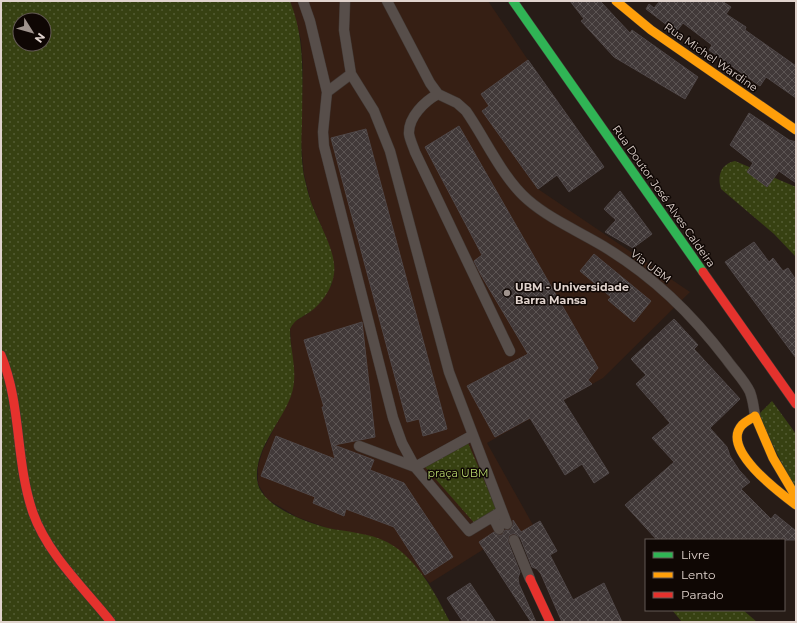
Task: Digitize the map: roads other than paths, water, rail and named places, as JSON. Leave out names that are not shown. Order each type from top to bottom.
[{"type":"street","name":"Rua Doutor José Alves Caldeira","points":[[513,1],[796,404]]},
{"type":"street","name":"Rua Michel Wardine","points":[[616,1],[650,30],[796,130]]},
{"type":"street","points":[[1,355],[12,384],[16,403],[21,460],[26,486],[39,528],[63,562],[112,622]]},
{"type":"street","points":[[796,497],[767,448],[755,416],[747,420],[740,431],[738,443],[740,449],[758,475],[796,505]]},
{"type":"street","points":[[530,579],[550,622]]},
{"type":"lane","points":[[303,1],[310,21],[327,92],[323,126],[324,146],[393,418],[402,443],[414,467],[469,531],[502,511]]},
{"type":"lane","points":[[345,1],[344,30],[351,74],[374,111],[390,151],[449,372],[502,511],[503,526],[493,517]]},
{"type":"lane","points":[[387,1],[430,83],[438,94],[426,101],[417,112],[410,129],[410,138],[415,152],[510,351]]},
{"type":"lane","points":[[327,92],[351,74]]},
{"type":"lane","name":"Via UBM","points":[[438,94],[457,103],[466,111],[513,183],[527,199],[559,222],[640,270],[683,308],[716,345],[749,390],[755,416]]},
{"type":"lane","points":[[359,446],[414,467],[473,435]]},
{"type":"lane","points":[[511,541],[530,579]]},
{"type":"place","name":"UBM - Universidade Barra Mansa","points":[[507,293]]},
{"type":"park label","name":"praça UBM","points":[[458,473]]}]
